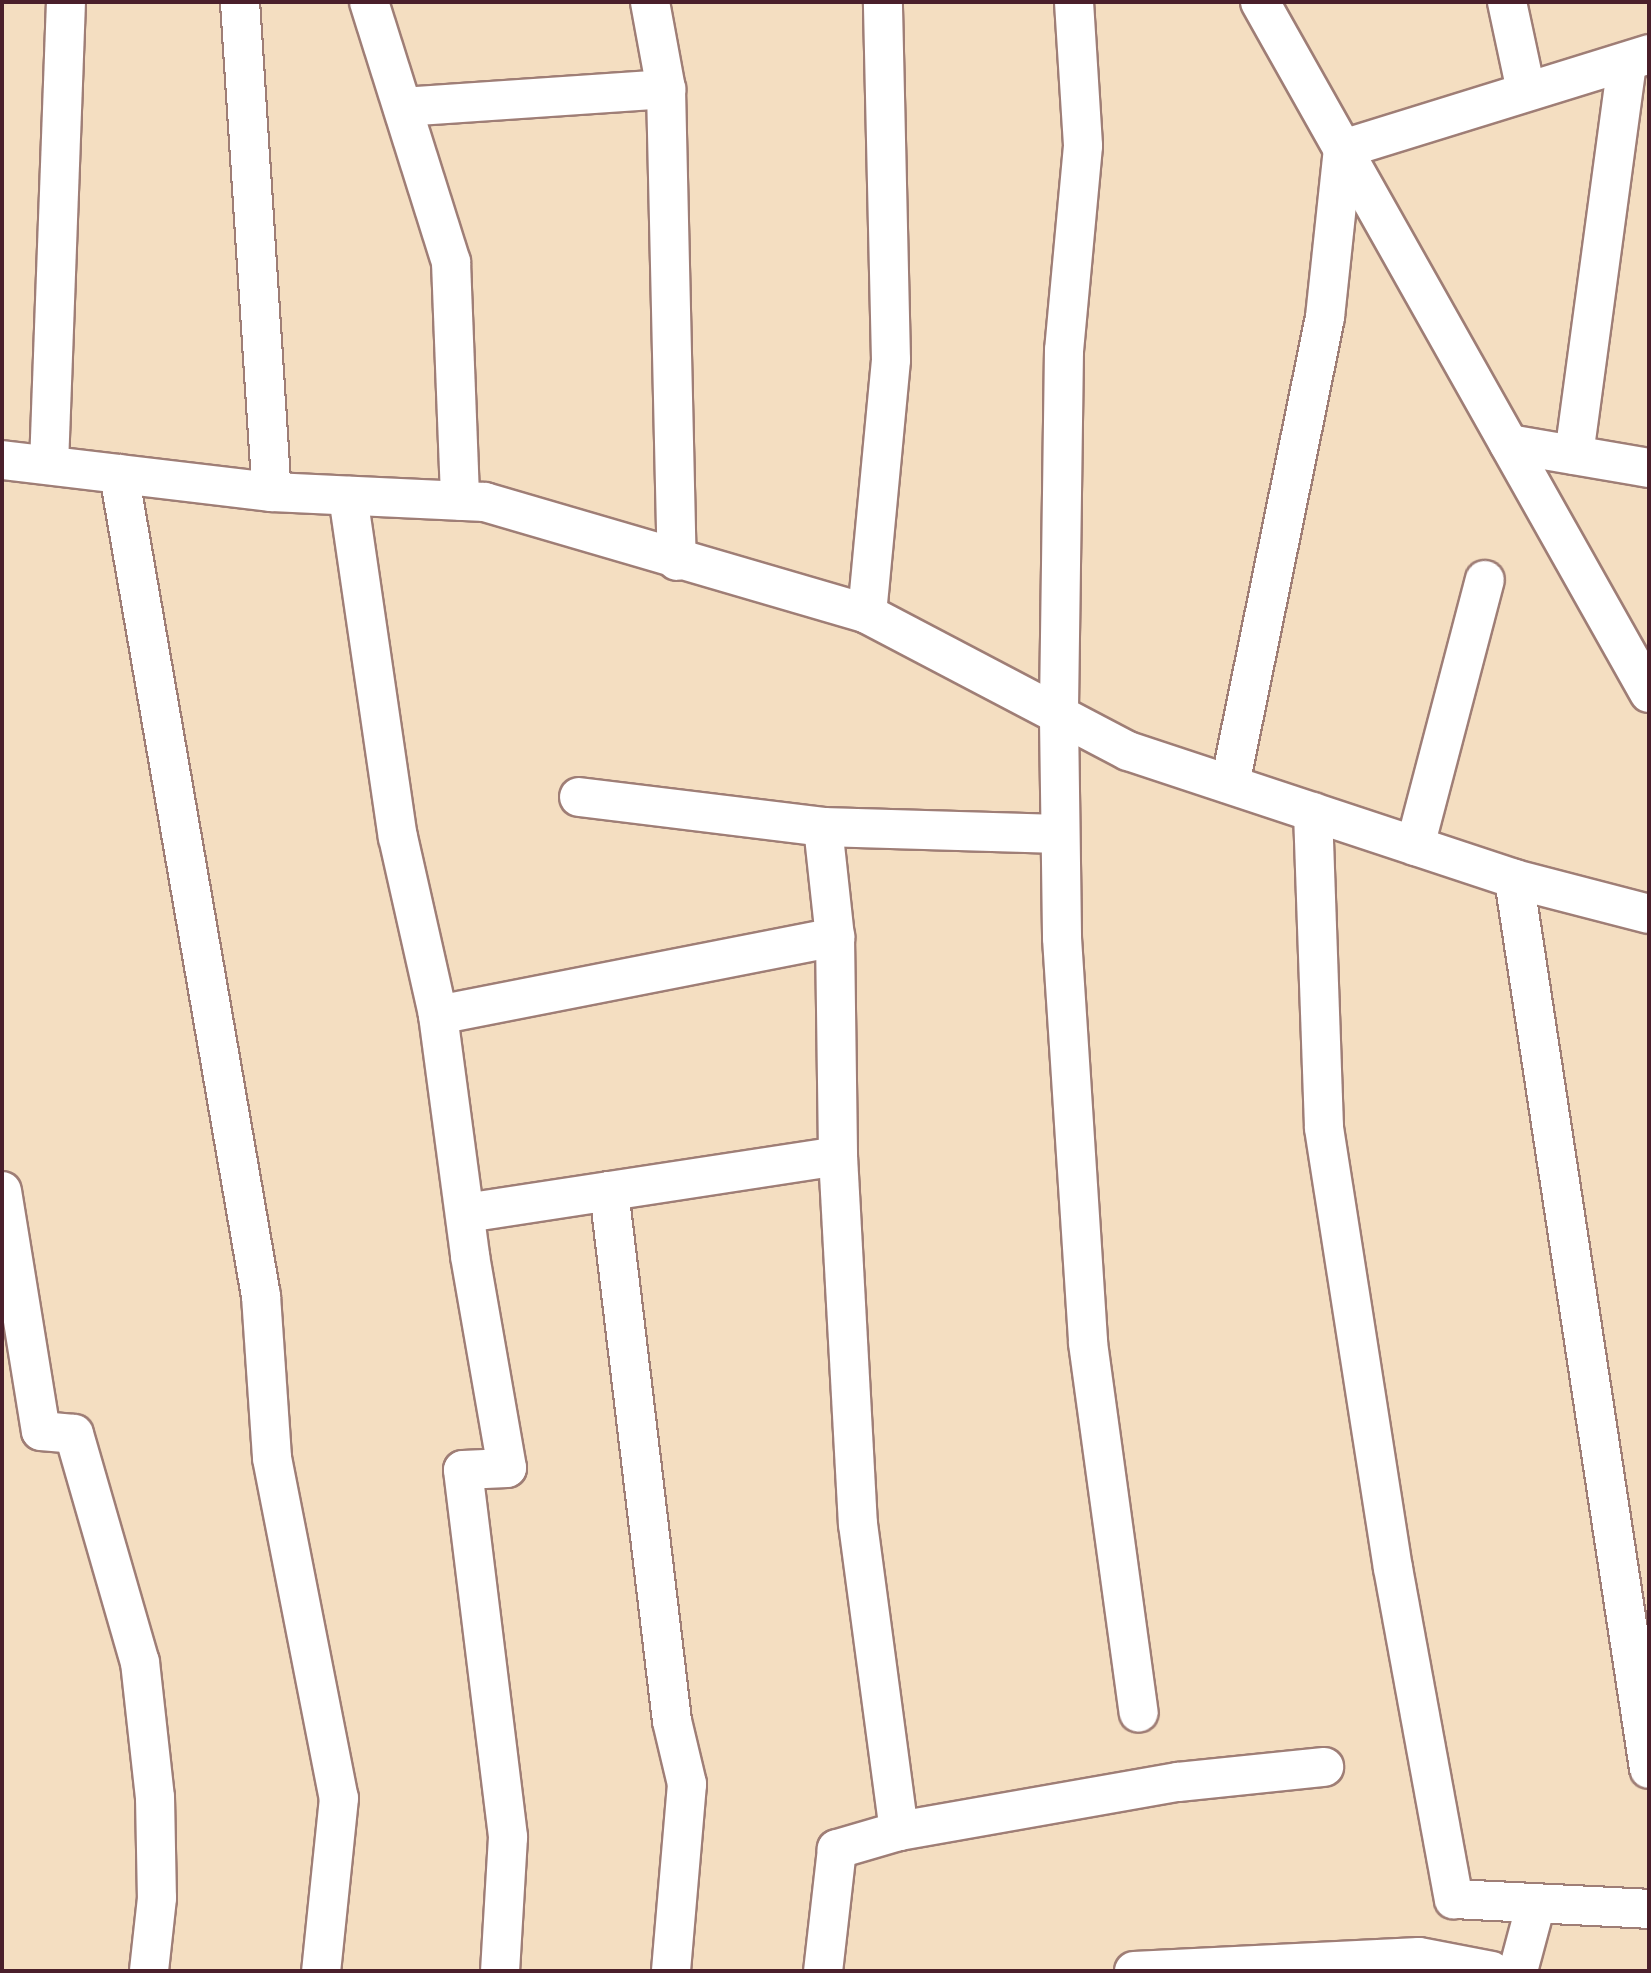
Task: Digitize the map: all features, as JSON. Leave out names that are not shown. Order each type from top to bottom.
[{"type":"street","points":[[49,465],[66,2]]},
{"type":"street","points":[[240,2],[272,492]]},
{"type":"street","points":[[369,2],[451,262],[460,501]]},
{"type":"street","points":[[650,2],[666,89],[677,561]]},
{"type":"street","points":[[867,614],[891,360],[883,2]]},
{"type":"street","points":[[1074,2],[1083,146],[1064,350],[1060,834],[1088,1343],[1139,1713]]},
{"type":"street","points":[[1260,2],[1649,693]]},
{"type":"street","points":[[1507,2],[1526,91]]},
{"type":"street","points":[[1343,149],[1638,58],[1574,455]]},
{"type":"street","points":[[402,107],[666,89]]},
{"type":"street","points":[[1230,784],[1325,317],[1343,149]]},
{"type":"street","points":[[1509,444],[1649,468]]},
{"type":"street","points":[[2,460],[272,492],[485,502],[677,561],[867,614],[1059,719],[1128,751],[1514,879],[1649,914]]},
{"type":"street","points":[[119,474],[261,1296],[272,1458],[339,1798],[321,1971]]},
{"type":"street","points":[[348,496],[398,837],[438,1014],[506,1468],[463,1470],[508,1837],[500,1971]]},
{"type":"street","points":[[1415,846],[1485,580]]},
{"type":"street","points":[[579,797],[823,827],[1060,834]]},
{"type":"street","points":[[1313,813],[1324,1128],[1393,1568],[1454,1899],[1649,1909]]},
{"type":"street","points":[[823,827],[835,936],[838,1156],[858,1524],[899,1831]]},
{"type":"street","points":[[1514,879],[1649,1769]]},
{"type":"street","points":[[438,1014],[835,936]]},
{"type":"street","points":[[466,1213],[838,1156]]},
{"type":"street","points":[[2,1191],[41,1431],[74,1434],[139,1662],[155,1797],[157,1898],[149,1971]]},
{"type":"street","points":[[609,1191],[672,1721],[687,1784],[671,1971]]},
{"type":"street","points":[[823,1971],[837,1849],[899,1831],[1178,1782],[1324,1767]]},
{"type":"street","points":[[1518,1971],[1536,1904]]},
{"type":"street","points":[[1134,1971],[1419,1957],[1492,1971]]}]
